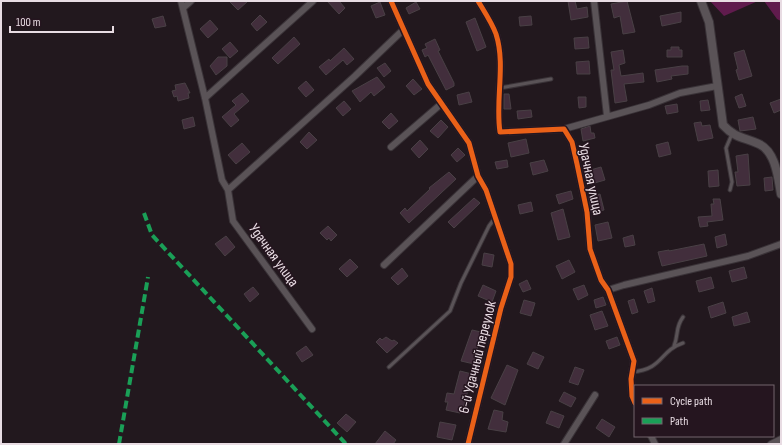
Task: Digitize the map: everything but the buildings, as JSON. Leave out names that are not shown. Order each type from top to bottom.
[{"type":"street","name":"Удачная улица","points":[[181,1],[206,98],[222,180],[228,190],[233,221],[312,329]]},
{"type":"street","points":[[183,8],[191,1]]},
{"type":"street","points":[[206,98],[313,1]]},
{"type":"street","points":[[391,1],[428,84],[469,143],[478,176],[486,190],[495,218]]},
{"type":"street","name":"Удачная улица","points":[[478,1],[496,33],[500,58],[498,117],[500,132],[564,129],[572,142],[587,212],[590,249],[600,280],[608,290],[634,361],[632,372],[632,396],[634,401]]},
{"type":"street","points":[[594,1],[607,116]]},
{"type":"street","points":[[701,1],[709,22],[723,125],[732,134],[760,145],[768,153],[779,172],[781,194]]},
{"type":"street","points":[[228,190],[355,76],[403,30]]},
{"type":"street","points":[[564,129],[649,105],[680,93],[717,86]]},
{"type":"street","points":[[391,147],[441,104]]},
{"type":"street","points":[[384,265],[478,176]]},
{"type":"street","name":"6-й Удачный переулок","points":[[468,444],[501,308],[511,277],[511,264],[495,218]]},
{"type":"street","points":[[608,290],[748,256],[781,244]]},
{"type":"street","points":[[564,444],[595,395]]},
{"type":"street","points":[[771,444],[781,439]]},
{"type":"lane","points":[[500,88],[551,79]]},
{"type":"lane","points":[[730,190],[732,182],[726,148],[732,134]]},
{"type":"lane","points":[[389,368],[450,311],[461,283],[489,226],[495,218]]},
{"type":"lane","points":[[632,372],[645,371],[656,365],[674,346],[677,338],[677,324],[683,316]]},
{"type":"lane","points":[[674,346],[683,343]]},
{"type":"shaded area","points":[[710,1],[758,1],[724,16]]},
{"type":"shaded area","points":[[764,1],[781,1],[781,21],[777,19]]},
{"type":"marked path","points":[[144,213],[152,235],[346,444]]},
{"type":"marked path","points":[[119,444],[148,277]]},
{"type":"cycle path","points":[[391,1],[428,84],[469,143],[478,176],[486,190],[511,264],[511,277],[501,308],[468,444]]},
{"type":"cycle path","points":[[478,1],[496,34],[499,46],[500,132],[564,129],[572,142],[587,212],[590,249],[601,280],[608,290],[634,361],[631,379],[632,396],[634,401]]}]
